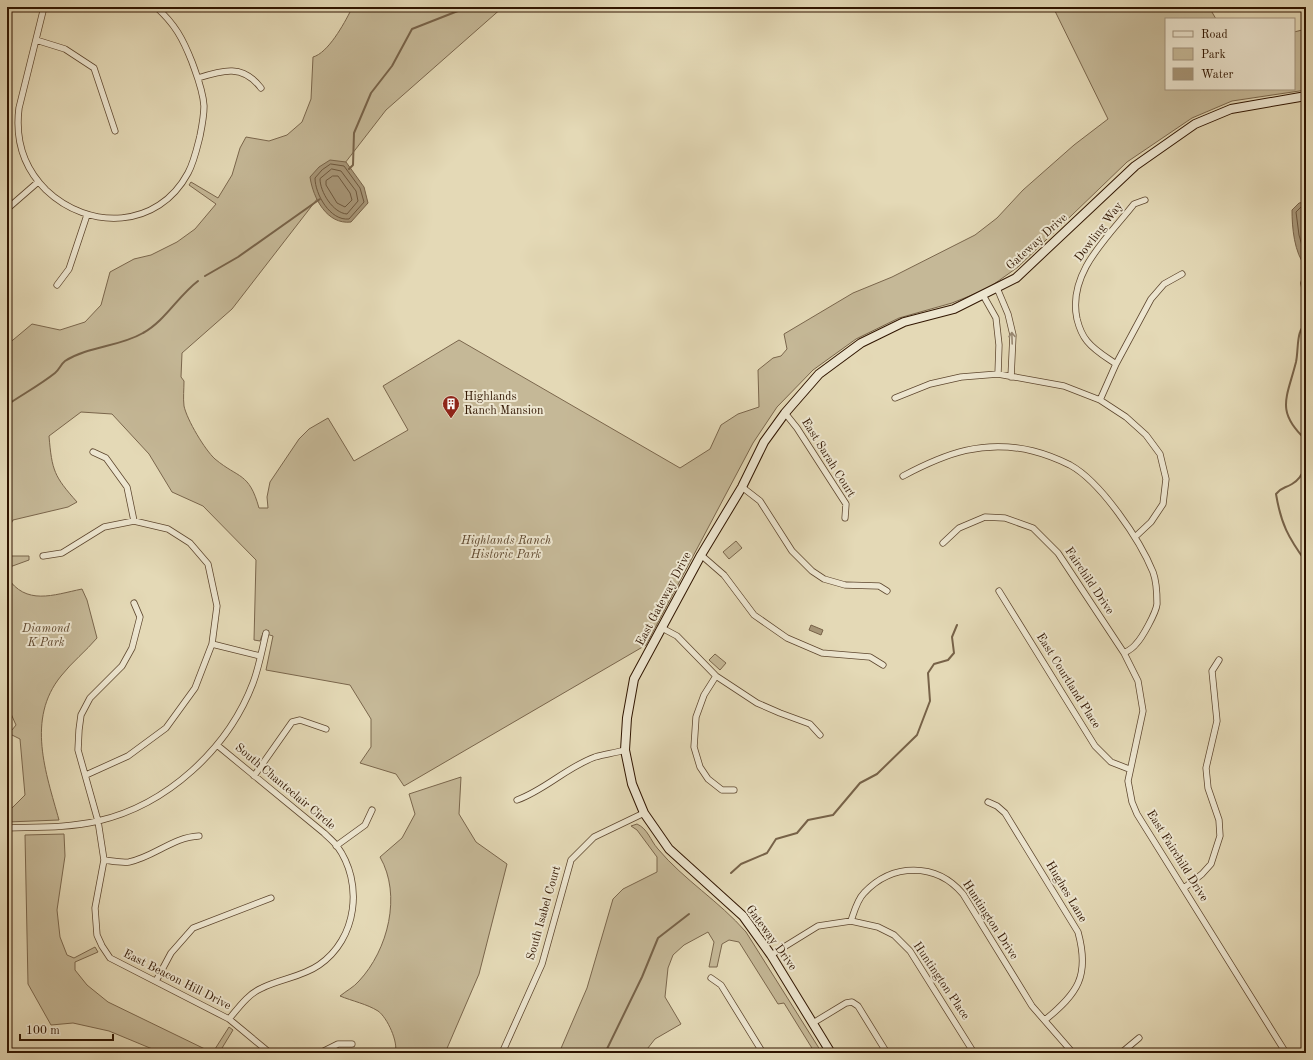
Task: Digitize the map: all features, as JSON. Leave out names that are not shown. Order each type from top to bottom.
[{"type":"street","points":[[44,7],[17,123],[22,155],[38,182],[59,200],[87,215],[113,219],[137,215],[160,204],[180,186],[189,172],[204,116],[203,96],[198,78],[176,28],[156,7]]},
{"type":"street","points":[[36,40],[66,49],[94,68],[115,131]]},
{"type":"street","points":[[198,78],[226,70],[235,71],[250,76],[261,88]]},
{"type":"street","name":"Gateway Drive","points":[[785,413],[819,374],[861,344],[904,322],[954,309],[997,288],[1022,273],[1135,166],[1195,124],[1231,109],[1306,96]]},
{"type":"street","points":[[7,209],[38,182]]},
{"type":"street","name":"Dowling Way","points":[[1116,364],[1097,351],[1087,341],[1079,327],[1075,308],[1076,293],[1079,281],[1087,264],[1134,204],[1145,200]]},
{"type":"street","points":[[58,285],[69,269],[87,215]]},
{"type":"street","points":[[1100,400],[1116,364],[1151,299],[1164,284],[1182,274]]},
{"type":"street","points":[[997,288],[1008,314],[1013,335],[1011,377]]},
{"type":"street","points":[[983,295],[996,318],[999,345],[998,374]]},
{"type":"street","points":[[895,398],[930,384],[961,377],[998,374],[1064,386],[1100,400],[1126,417],[1146,435],[1160,454],[1166,480],[1163,504],[1151,522],[1136,537]]},
{"type":"street","name":"East Gateway Drive","points":[[644,813],[632,784],[625,750],[627,718],[634,678],[701,555],[742,487],[764,442],[785,413]]},
{"type":"street","name":"East Sarah Court","points":[[785,413],[798,428],[846,504],[845,518]]},
{"type":"street","points":[[903,476],[935,459],[969,449],[995,447],[1033,451],[1071,466],[1101,490],[1136,537],[1154,573],[1157,606],[1147,628],[1136,644],[1124,654]]},
{"type":"street","points":[[93,452],[106,458],[127,488],[134,522]]},
{"type":"street","points":[[742,487],[760,501],[792,551],[812,571],[824,578],[845,585],[879,586],[887,591]]},
{"type":"street","name":"Fairchild Drive","points":[[943,543],[959,528],[985,517],[1005,518],[1033,528],[1058,553],[1124,654]]},
{"type":"street","points":[[43,556],[62,553],[104,527],[134,522],[168,529],[190,543],[208,564],[217,606],[212,644],[195,688],[166,728],[128,756],[86,775]]},
{"type":"street","points":[[701,555],[724,575],[754,615],[787,638],[822,653],[870,658],[883,665]]},
{"type":"street","name":"East Courtland Place","points":[[999,591],[1095,746],[1111,762],[1129,769]]},
{"type":"street","name":"East Beacon Hill Drive","points":[[134,603],[140,617],[132,648],[122,666],[90,698],[82,714],[78,730],[78,750],[98,821],[104,860],[95,908],[97,935],[110,958],[229,1019],[270,1053]]},
{"type":"street","points":[[662,628],[677,636],[716,676],[757,703],[780,714],[810,724],[820,735]]},
{"type":"street","points":[[7,828],[72,825],[98,821],[133,808],[162,793],[193,770],[217,745],[241,708],[252,684],[266,633]]},
{"type":"street","points":[[212,644],[260,656]]},
{"type":"street","name":"East Fairchild Drive","points":[[1124,654],[1138,681],[1143,711],[1129,769],[1130,791],[1138,814],[1286,1053]]},
{"type":"street","points":[[1184,888],[1202,874],[1211,864],[1220,836],[1219,820],[1208,788],[1206,768],[1217,721],[1212,671],[1219,660]]},
{"type":"street","points":[[716,676],[704,695],[696,717],[694,747],[700,767],[708,779],[722,790],[734,790]]},
{"type":"street","points":[[254,776],[292,722],[300,720],[326,729]]},
{"type":"street","name":"South Chanteclair Circle","points":[[217,745],[324,833],[336,846],[346,861],[354,892],[352,917],[347,932],[329,958],[318,966],[262,988],[242,1004],[229,1019]]},
{"type":"street","points":[[517,800],[533,794],[554,779],[594,757],[625,750]]},
{"type":"street","name":"Hughes Lane","points":[[988,802],[997,806],[1005,813],[1078,932],[1082,948],[1083,966],[1078,984],[1066,1002],[1045,1020]]},
{"type":"street","points":[[336,846],[365,825],[372,810]]},
{"type":"street","name":"Gateway Drive","points":[[644,813],[669,849],[743,916],[770,954],[831,1053]]},
{"type":"street","name":"South Isabel Court","points":[[502,1053],[542,964],[571,860],[594,837],[644,813]]},
{"type":"street","points":[[104,860],[127,862],[139,859],[187,836],[199,836]]},
{"type":"street","name":"Huntington Drive","points":[[851,921],[863,894],[880,879],[897,873],[917,869],[935,873],[954,883],[963,894],[1032,1006],[1073,1053]]},
{"type":"street","points":[[156,981],[171,953],[193,928],[271,898]]},
{"type":"street","name":"Huntington Place","points":[[770,954],[818,926],[851,921],[878,927],[894,935],[910,951],[974,1053]]},
{"type":"street","points":[[711,978],[721,985],[763,1053]]},
{"type":"street","points":[[813,1024],[846,1003],[852,1002],[858,1006],[887,1053]]},
{"type":"street","points":[[1121,1053],[1139,1038]]},
{"type":"street","points":[[320,1053],[338,1044],[352,1044]]},
{"type":"green space","name":"Highlands Ranch Historic Park","points":[[351,7],[503,7],[386,110],[232,309],[182,353],[181,377],[184,381],[184,406],[192,427],[206,449],[215,459],[247,482],[255,496],[259,508],[268,508],[267,497],[270,482],[299,439],[309,429],[328,418],[354,461],[408,430],[383,386],[459,340],[680,468],[710,449],[721,425],[738,414],[759,407],[758,370],[773,358],[781,356],[787,349],[784,334],[853,293],[892,277],[975,235],[997,218],[1023,190],[1074,145],[1108,119],[1053,7],[1209,7],[1215,18],[1165,18],[1165,90],[1295,90],[1295,32],[1306,29],[1306,90],[1232,101],[1192,118],[1127,162],[1018,267],[987,289],[952,303],[899,318],[856,339],[813,370],[777,407],[753,443],[646,645],[404,786],[396,774],[360,763],[371,747],[371,719],[350,685],[266,670],[273,636],[263,633],[260,641],[254,640],[256,560],[203,506],[172,492],[149,454],[112,414],[81,412],[49,436],[53,465],[63,486],[77,502],[68,507],[13,520],[7,531],[7,345],[32,324],[60,330],[85,322],[101,305],[110,272],[134,259],[151,255],[177,242],[195,229],[216,204],[189,185],[191,182],[218,198],[232,175],[240,148],[246,137],[269,141],[287,135],[302,122],[311,99],[313,57],[319,54],[330,44],[351,10]]},
{"type":"green space","points":[[736,541],[742,548],[729,559],[723,552]]},
{"type":"green space","points":[[7,556],[29,556],[29,560],[7,568]]},
{"type":"green space","name":"Diamond K Park","points":[[7,577],[14,586],[31,595],[41,596],[61,594],[82,589],[87,600],[97,638],[61,676],[50,693],[44,710],[42,746],[49,784],[59,820],[7,822],[7,813],[25,795],[20,739],[12,735],[7,737],[7,732],[12,730],[16,725],[7,705]]},
{"type":"green space","points":[[715,654],[726,663],[720,670],[709,660]]},
{"type":"green space","points":[[461,777],[459,814],[476,842],[507,864],[479,974],[445,1053],[395,1053],[396,1049],[394,1037],[381,1014],[369,1006],[340,996],[357,983],[369,968],[378,954],[384,938],[389,922],[391,905],[387,872],[380,857],[402,838],[415,814],[409,794]]},
{"type":"green space","points":[[637,824],[644,829],[655,846],[679,871],[725,910],[746,932],[822,1053],[815,1053],[784,1003],[778,1004],[739,942],[729,940],[722,944],[717,967],[709,967],[714,942],[708,932],[684,945],[673,955],[668,968],[665,997],[681,1024],[655,1039],[644,1053],[559,1053],[587,988],[613,899],[623,889],[657,872],[657,857],[637,830],[631,826]]},
{"type":"green space","points":[[64,834],[65,856],[57,910],[60,937],[67,955],[74,958],[95,947],[98,952],[75,962],[75,970],[87,985],[108,1002],[209,1051],[215,1049],[229,1027],[233,1030],[219,1053],[162,1053],[109,1031],[73,1023],[51,1025],[28,984],[25,835]]},
{"type":"water","points":[[330,160],[346,162],[364,187],[368,203],[351,222],[342,222],[328,215],[314,193],[310,177],[319,167]]},
{"type":"water","points":[[1306,202],[1306,267],[1296,247],[1292,224],[1292,210],[1299,203]]},
{"type":"water","points":[[811,625],[823,630],[821,635],[809,630]]},
{"type":"waterway","points":[[349,169],[353,165],[354,133],[371,93],[392,66],[412,29],[468,7]]},
{"type":"waterway","points":[[205,276],[238,257],[320,199]]},
{"type":"waterway","points":[[1306,269],[1301,283],[1306,305]]},
{"type":"waterway","points":[[7,405],[56,372],[65,361],[74,356],[134,338],[151,328],[198,281]]},
{"type":"waterway","points":[[1306,321],[1299,336],[1296,362],[1286,404],[1290,421],[1296,430],[1306,440]]},
{"type":"waterway","points":[[1306,467],[1297,481],[1278,491],[1276,494],[1280,514],[1286,530],[1306,562]]},
{"type":"waterway","points":[[731,873],[741,864],[767,853],[776,839],[797,833],[808,820],[833,815],[860,783],[877,774],[917,735],[930,701],[928,673],[934,664],[948,660],[954,653],[952,637],[957,625]]},
{"type":"waterway","points":[[605,1053],[642,977],[658,938],[689,914]]},
{"type":"place","name":"Highlands Ranch Mansion","points":[[451,419]]}]
